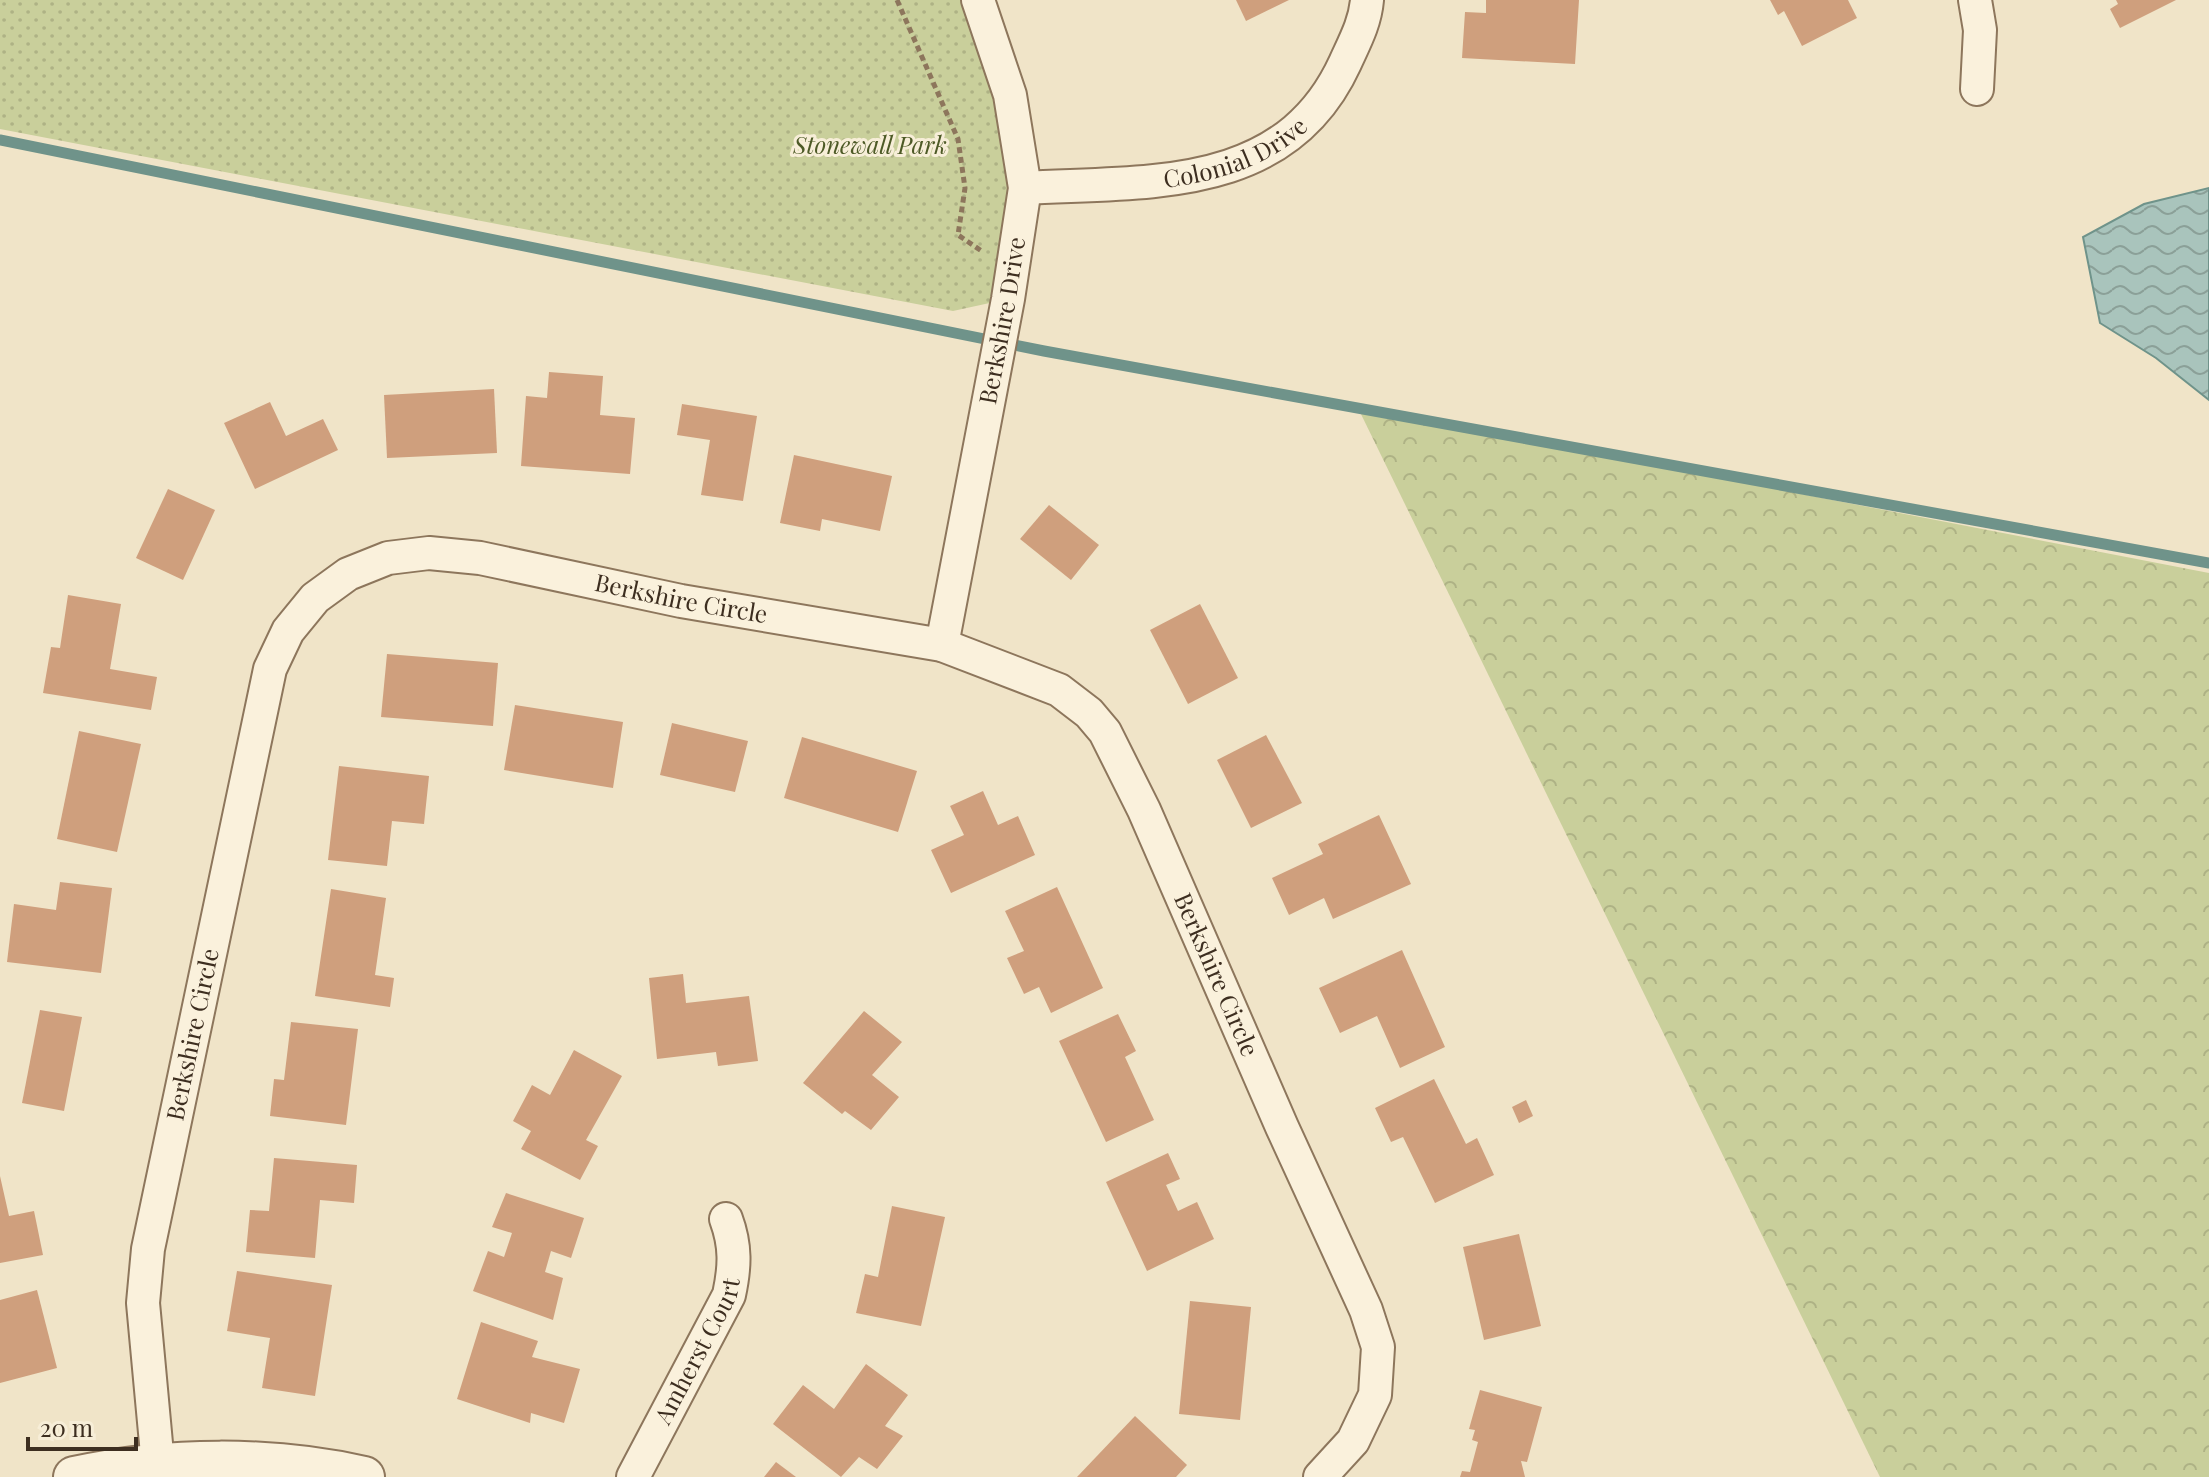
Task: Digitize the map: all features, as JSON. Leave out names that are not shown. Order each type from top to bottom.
[{"type":"street","name":"Berkshire Drive","points":[[942,645],[1008,299],[1025,188],[1010,95],[978,0]]},
{"type":"street","name":"Colonial Drive","points":[[1025,188],[1133,183],[1196,175],[1270,151],[1303,123],[1334,87],[1365,21],[1367,0]]},
{"type":"street","points":[[1975,0],[1980,30],[1977,89]]},
{"type":"street","name":"Berkshire Circle","points":[[158,1465],[143,1303],[148,1249],[270,669],[288,631],[315,598],[348,574],[388,558],[429,553],[480,558],[681,601],[942,645],[1059,690],[1089,713],[1105,732],[1144,810],[1294,1155],[1366,1310],[1378,1347],[1375,1395],[1353,1441],[1320,1477]]},
{"type":"street","name":"Amherst Court","points":[[633,1477],[729,1295],[735,1266],[733,1237],[726,1219]]},
{"type":"street","points":[[74,1477],[158,1465],[285,1465],[364,1477]]},
{"type":"path","points":[[897,0],[958,139],[965,188],[958,235],[986,254],[985,266]]},
{"type":"green space","name":"Stonewall Park","points":[[0,0],[978,0],[1010,95],[1008,299],[953,311],[0,129]]},
{"type":"green space","points":[[1358,408],[2209,573],[2209,1477],[1880,1477]]},
{"type":"water","points":[[2209,188],[2209,400],[2156,358],[2100,323],[2083,237],[2144,204]]},
{"type":"building","points":[[1236,0],[1289,0],[1246,21]]},
{"type":"building","points":[[1486,0],[1579,0],[1575,64],[1462,58],[1465,12],[1486,13]]},
{"type":"building","points":[[1770,0],[1848,0],[1857,18],[1802,46],[1784,11],[1778,15]]},
{"type":"building","points":[[2116,0],[2176,0],[2120,28],[2110,9],[2118,4]]},
{"type":"building","points":[[549,372],[603,376],[600,415],[635,418],[630,474],[521,466],[526,396],[547,398]]},
{"type":"building","points":[[494,389],[497,453],[387,458],[384,395]]},
{"type":"building","points":[[270,402],[286,436],[323,419],[338,450],[255,489],[224,423]]},
{"type":"building","points":[[682,404],[757,416],[743,501],[701,495],[710,440],[677,435]]},
{"type":"building","points":[[794,455],[892,476],[880,531],[822,519],[820,531],[780,523]]},
{"type":"building","points":[[168,489],[215,510],[183,580],[136,558]]},
{"type":"building","points":[[1049,505],[1099,545],[1071,580],[1020,539]]},
{"type":"building","points":[[68,595],[121,604],[110,669],[157,677],[151,710],[43,693],[51,647],[60,648]]},
{"type":"building","points":[[1200,604],[1238,678],[1188,704],[1150,630]]},
{"type":"building","points":[[387,654],[498,663],[493,726],[381,717]]},
{"type":"building","points":[[515,705],[623,722],[613,788],[504,770]]},
{"type":"building","points":[[672,723],[748,741],[735,792],[660,775]]},
{"type":"building","points":[[79,731],[141,744],[117,852],[57,839]]},
{"type":"building","points":[[1266,735],[1302,803],[1251,828],[1217,760]]},
{"type":"building","points":[[802,737],[917,771],[898,832],[784,798]]},
{"type":"building","points":[[339,766],[429,776],[424,824],[392,821],[387,866],[328,860]]},
{"type":"building","points":[[983,791],[998,825],[1018,816],[1035,855],[951,893],[931,850],[964,835],[950,806]]},
{"type":"building","points":[[1379,815],[1411,884],[1333,919],[1324,898],[1289,915],[1272,878],[1323,854],[1318,844]]},
{"type":"building","points":[[60,882],[112,888],[101,973],[7,962],[14,904],[56,910]]},
{"type":"building","points":[[1057,887],[1103,988],[1051,1013],[1039,987],[1024,994],[1007,958],[1024,951],[1005,911]]},
{"type":"building","points":[[331,889],[386,898],[375,975],[394,978],[390,1007],[315,996]]},
{"type":"building","points":[[1402,950],[1445,1047],[1400,1068],[1377,1016],[1340,1033],[1319,988]]},
{"type":"building","points":[[683,974],[686,1003],[749,996],[758,1061],[718,1066],[716,1052],[657,1059],[649,978]]},
{"type":"building","points":[[40,1010],[82,1017],[64,1111],[22,1103]]},
{"type":"building","points":[[864,1011],[902,1042],[872,1075],[899,1097],[871,1130],[845,1111],[842,1114],[803,1083]]},
{"type":"building","points":[[1118,1014],[1136,1051],[1125,1057],[1154,1120],[1106,1142],[1059,1041]]},
{"type":"building","points":[[291,1022],[358,1029],[346,1125],[270,1116],[274,1079],[284,1080]]},
{"type":"building","points":[[574,1050],[622,1076],[586,1140],[598,1146],[580,1180],[521,1149],[531,1131],[513,1121],[532,1085],[550,1095]]},
{"type":"building","points":[[1434,1079],[1466,1144],[1477,1138],[1494,1175],[1435,1203],[1403,1137],[1391,1142],[1375,1108]]},
{"type":"building","points":[[1526,1100],[1533,1116],[1519,1123],[1512,1107]]},
{"type":"building","points":[[1168,1153],[1180,1179],[1166,1185],[1178,1211],[1197,1202],[1214,1239],[1147,1271],[1106,1182]]},
{"type":"building","points":[[274,1158],[357,1165],[354,1203],[320,1200],[315,1258],[246,1252],[250,1210],[269,1211]]},
{"type":"building","points":[[0,1176],[9,1216],[34,1211],[43,1255],[0,1263]]},
{"type":"building","points":[[506,1193],[584,1218],[571,1258],[551,1251],[545,1272],[563,1278],[553,1320],[473,1291],[488,1251],[504,1257],[512,1233],[492,1227]]},
{"type":"building","points":[[892,1206],[945,1217],[921,1326],[856,1313],[865,1274],[878,1277]]},
{"type":"building","points":[[1519,1234],[1541,1326],[1484,1340],[1463,1247]]},
{"type":"building","points":[[237,1271],[332,1285],[315,1396],[262,1388],[270,1338],[227,1331]]},
{"type":"building","points":[[37,1290],[57,1368],[0,1383],[0,1300]]},
{"type":"building","points":[[1190,1301],[1251,1307],[1240,1420],[1179,1414]]},
{"type":"building","points":[[481,1322],[538,1341],[532,1357],[580,1369],[564,1423],[531,1413],[530,1423],[457,1399]]},
{"type":"building","points":[[866,1364],[908,1395],[885,1426],[903,1436],[877,1469],[859,1457],[841,1477],[773,1424],[803,1385],[834,1409]]},
{"type":"building","points":[[1480,1390],[1542,1407],[1527,1462],[1521,1461],[1525,1477],[1460,1477],[1462,1471],[1470,1472],[1478,1442],[1472,1440],[1475,1430],[1469,1429]]},
{"type":"building","points":[[1135,1416],[1187,1465],[1176,1477],[1077,1477]]},
{"type":"building","points":[[776,1462],[796,1477],[764,1477]]},
{"type":"waterway","points":[[0,140],[1044,351],[2209,563]]}]
